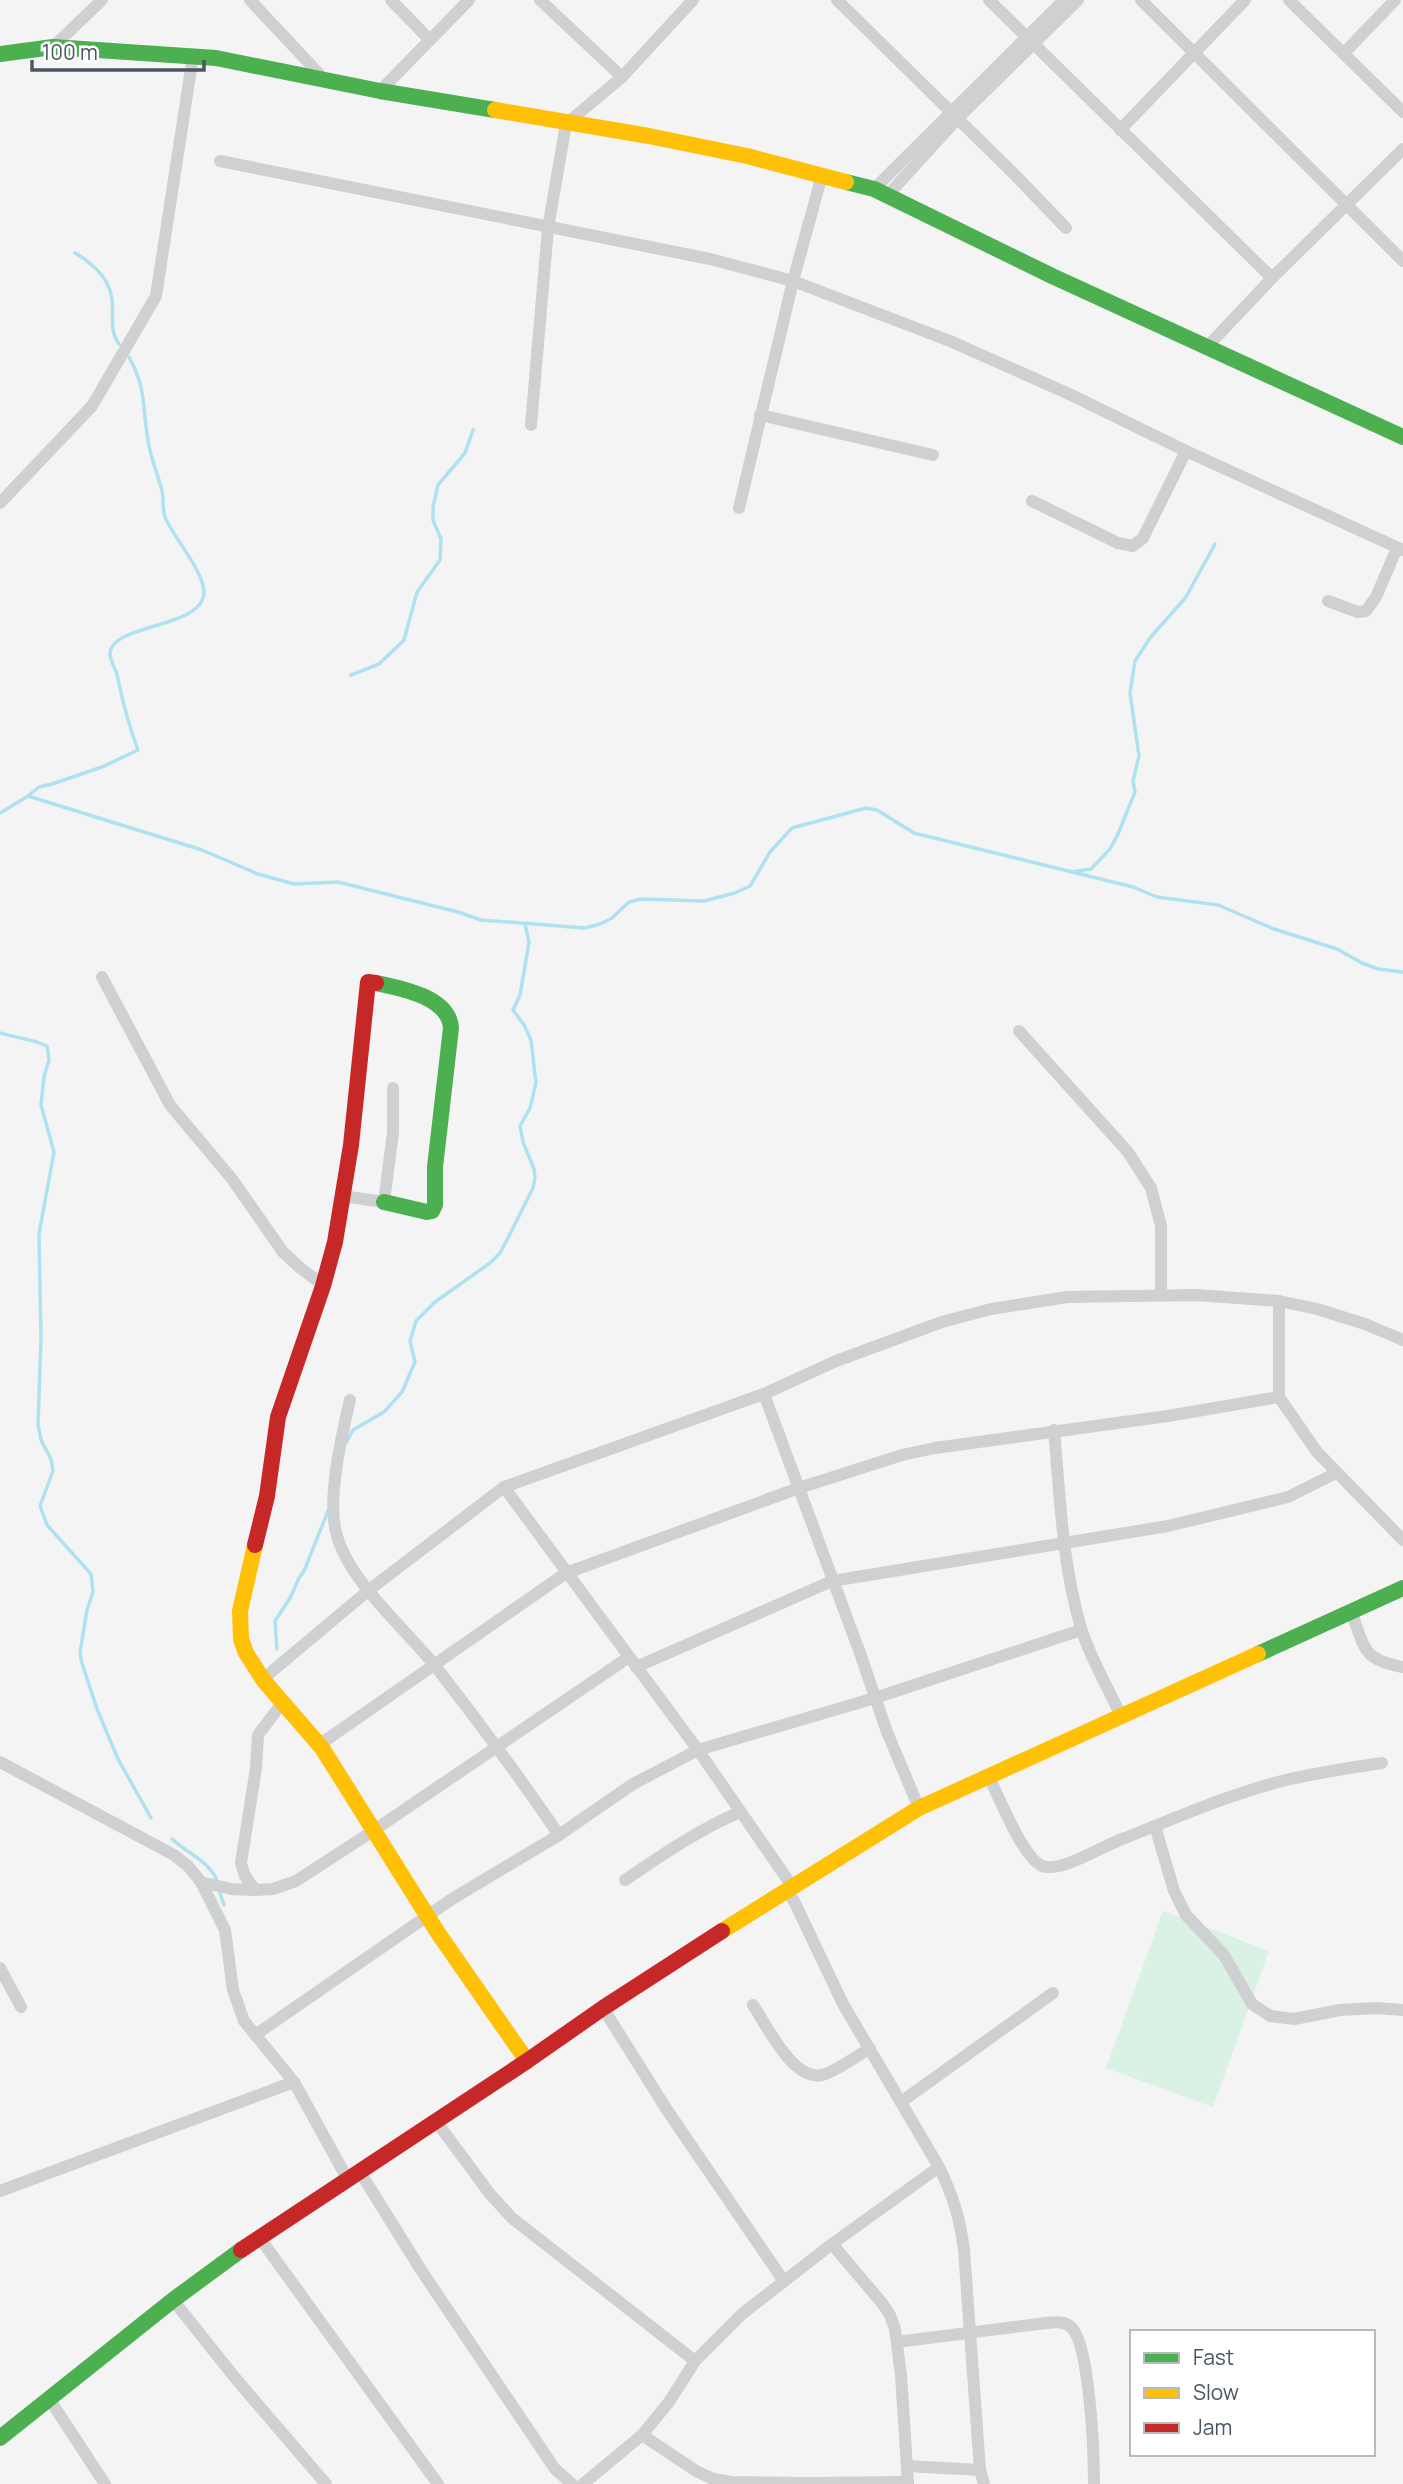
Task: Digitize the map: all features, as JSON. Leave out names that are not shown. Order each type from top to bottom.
[{"type":"street","points":[[54,47],[102,0]]},
{"type":"street","points":[[250,0],[323,78]]},
{"type":"street","points":[[391,0],[429,39]]},
{"type":"street","points":[[380,91],[469,0]]},
{"type":"street","points":[[540,0],[622,77]]},
{"type":"street","points":[[837,0],[954,114],[1066,229]]},
{"type":"street","points":[[989,0],[1272,278]]},
{"type":"street","points":[[1030,40],[1064,0]]},
{"type":"street","points":[[881,192],[954,114],[1030,40],[1078,0]]},
{"type":"street","points":[[1141,0],[1403,261]]},
{"type":"street","points":[[1120,130],[1245,0]]},
{"type":"street","points":[[1289,0],[1403,112]]},
{"type":"street","points":[[1344,53],[1395,0]]},
{"type":"street","points":[[531,425],[548,228],[566,124],[622,77],[692,1]]},
{"type":"street","points":[[0,54],[54,47],[193,56],[258,65],[380,91],[649,136],[747,156],[881,192],[1052,276],[1403,437]]},
{"type":"street","points":[[0,503],[92,406],[156,296],[193,56]]},
{"type":"street","points":[[1208,346],[1272,278],[1403,149]]},
{"type":"street","points":[[220,161],[710,259],[793,281],[950,341],[1400,549],[1372,606],[1366,611],[1358,612],[1328,601]]},
{"type":"street","points":[[740,508],[793,281],[822,176]]},
{"type":"street","points":[[760,415],[933,455]]},
{"type":"street","points":[[1032,501],[1118,543],[1133,546],[1143,538],[1186,451]]},
{"type":"street","points":[[102,977],[170,1105],[232,1179],[284,1252],[323,1285]]},
{"type":"street","points":[[342,1196],[427,1212],[434,1209],[435,1167],[452,1030],[445,1010],[407,990],[368,982],[355,1112],[342,1196],[336,1238],[323,1285],[278,1415],[262,1519],[240,1611],[241,1637],[245,1650],[264,1678],[319,1745],[376,1829],[427,1916],[527,2061]]},
{"type":"street","points":[[1019,1031],[1128,1152],[1151,1188],[1161,1226],[1161,1295]]},
{"type":"street","points":[[384,1202],[393,1132],[393,1088]]},
{"type":"street","points":[[264,1678],[369,1590],[504,1487],[764,1394],[836,1361],[943,1322],[991,1309],[1067,1297],[1223,1296],[1279,1301],[1317,1309],[1365,1324],[1403,1340]]},
{"type":"street","points":[[1279,1301],[1279,1397],[1317,1452],[1403,1540]]},
{"type":"street","points":[[764,1394],[887,1732],[919,1808]]},
{"type":"street","points":[[319,1745],[566,1573],[799,1488],[924,1450],[1054,1430],[1180,1415],[1279,1397]]},
{"type":"street","points":[[350,1400],[338,1458],[335,1529],[341,1549],[353,1571],[434,1664],[559,1835]]},
{"type":"street","points":[[1054,1430],[1068,1571],[1081,1630],[1121,1716]]},
{"type":"street","points":[[201,1882],[231,1889],[255,1890],[273,1889],[296,1881],[496,1746],[632,1662],[832,1581],[1168,1526],[1272,1501],[1302,1491],[1336,1473]]},
{"type":"street","points":[[504,1487],[698,1749],[789,1888],[843,2004],[939,2167],[961,2221],[984,2484]]},
{"type":"street","points":[[0,2438],[173,2300],[259,2237],[603,2008],[919,1808],[1403,1588]]},
{"type":"street","points":[[1351,1611],[1373,1659],[1382,1664],[1403,1667]]},
{"type":"street","points":[[255,2035],[427,1916],[559,1835],[633,1784],[698,1749],[876,1698],[1081,1630]]},
{"type":"street","points":[[255,1890],[245,1876],[241,1863],[256,1768],[258,1735],[283,1702]]},
{"type":"street","points":[[0,1762],[174,1855],[188,1866],[201,1882],[225,1930],[238,2008],[255,2035],[294,2082],[354,2176],[555,2469],[572,2484]]},
{"type":"street","points":[[988,1775],[1025,1848],[1034,1860],[1044,1867],[1060,1866],[1154,1826],[1280,1782],[1382,1763]]},
{"type":"street","points":[[625,1880],[693,1836],[740,1812]]},
{"type":"street","points":[[1154,1826],[1174,1891],[1186,1914],[1224,1955],[1252,2004],[1270,2016],[1294,2019],[1352,2009],[1403,2010]]},
{"type":"street","points":[[0,1968],[21,2007]]},
{"type":"street","points":[[901,2102],[1053,1993]]},
{"type":"street","points":[[753,2005],[794,2066],[807,2075],[823,2075],[870,2048]]},
{"type":"street","points":[[603,2008],[667,2110],[783,2280]]},
{"type":"street","points":[[0,2191],[294,2082]]},
{"type":"street","points":[[436,2121],[501,2208],[695,2361]]},
{"type":"street","points":[[583,2484],[642,2435],[669,2402],[695,2361],[742,2314],[783,2280],[939,2167]]},
{"type":"street","points":[[259,2237],[438,2484]]},
{"type":"street","points":[[642,2435],[696,2471],[713,2479],[732,2482],[908,2483],[901,2375],[890,2315],[832,2244]]},
{"type":"street","points":[[173,2300],[326,2484]]},
{"type":"street","points":[[897,2342],[1061,2322],[1070,2326],[1080,2347],[1091,2411],[1094,2484]]},
{"type":"street","points":[[50,2400],[105,2484]]},
{"type":"street","points":[[907,2466],[981,2470]]},
{"type":"green space","points":[[1163,1911],[1269,1951],[1213,2107],[1106,2068]]},
{"type":"waterway","points":[[75,253],[94,267],[108,285],[112,300],[113,328],[119,344]]},
{"type":"waterway","points":[[0,813],[39,787],[102,767],[138,750],[110,653],[114,644],[124,637],[185,615],[197,608],[203,598],[201,579],[165,517],[162,491],[149,446],[139,379],[129,357]]},
{"type":"waterway","points":[[351,675],[379,664],[404,640],[417,592],[440,560],[441,539],[433,520],[438,485],[465,453],[473,430]]},
{"type":"waterway","points":[[1071,872],[1091,869],[1110,849],[1118,834],[1135,792],[1133,781],[1139,756],[1130,693],[1135,661],[1150,638],[1186,597],[1215,544]]},
{"type":"waterway","points":[[28,796],[202,850],[258,874],[294,884],[338,882],[481,920],[585,928],[612,918],[629,902],[641,899],[704,901],[735,893],[750,886],[770,852],[792,828],[866,808],[877,810],[914,833],[1133,887],[1157,897],[1218,905],[1274,929],[1337,949],[1378,969],[1403,972]]},
{"type":"waterway","points":[[346,1443],[353,1430],[384,1412],[402,1392],[415,1362],[410,1341],[416,1321],[435,1302],[500,1253],[533,1188],[534,1169],[523,1142],[520,1126],[530,1108],[536,1083],[531,1040],[513,1010],[520,995],[529,942],[525,924]]},
{"type":"waterway","points":[[0,1033],[47,1046],[49,1060],[41,1105],[54,1152],[39,1234],[41,1339],[38,1424],[53,1471],[40,1506],[47,1525],[91,1574],[93,1592],[87,1610],[80,1653],[82,1663],[97,1709],[118,1759],[151,1818]]},
{"type":"waterway","points":[[277,1649],[275,1621],[304,1571],[328,1511]]},
{"type":"waterway","points":[[172,1839],[204,1863],[218,1883]]},
{"type":"waterway","points":[[219,1890],[224,1905]]},
{"type":"traffic: fast","points":[[0,54],[53,47],[216,58],[380,91],[495,110]]},
{"type":"traffic: fast","points":[[846,182],[874,189],[1052,276],[1403,437]]},
{"type":"traffic: fast","points":[[376,983],[410,991],[433,1001],[448,1017],[451,1028],[435,1167],[435,1205],[432,1211],[427,1212],[384,1202]]},
{"type":"traffic: fast","points":[[1258,1654],[1403,1588]]},
{"type":"traffic: fast","points":[[0,2438],[173,2300],[241,2250]]},
{"type":"traffic: slow","points":[[495,110],[747,156],[846,182]]},
{"type":"traffic: slow","points":[[255,1545],[240,1611],[241,1639],[246,1653],[264,1681],[322,1748],[438,1933],[527,2061]]},
{"type":"traffic: slow","points":[[722,1931],[919,1808],[1258,1654]]},
{"type":"traffic: jam","points":[[255,1545],[267,1496],[278,1417],[323,1286],[335,1242],[351,1145],[368,982],[376,983]]},
{"type":"traffic: jam","points":[[241,2250],[722,1931]]}]
